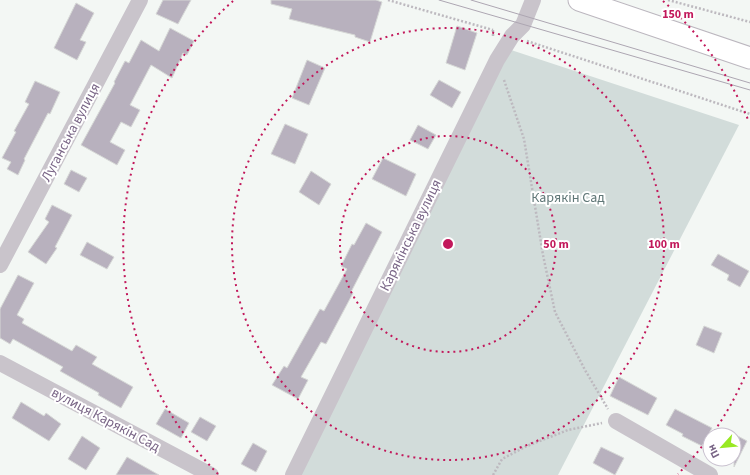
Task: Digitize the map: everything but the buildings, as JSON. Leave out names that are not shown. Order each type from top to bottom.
[{"type":"main road","points":[[578,0],[616,6],[750,58]]},
{"type":"street","name":"Луганська вулиця","points":[[0,265],[140,0]]},
{"type":"street","name":"Карякінська вулиця","points":[[293,475],[497,60],[512,36],[523,25],[533,0]]},
{"type":"street","name":"вулиця Карякін Сад","points":[[0,363],[211,475]]},
{"type":"street","points":[[616,420],[710,475]]},
{"type":"path","points":[[388,0],[493,30],[750,114]]},
{"type":"path","points":[[668,0],[750,22]]},
{"type":"path","points":[[493,30],[497,60],[524,139],[543,255],[555,312],[585,370],[616,420],[568,430],[527,446],[502,459],[493,475]]},
{"type":"green space","name":"Карякін Сад","points":[[508,49],[739,125],[558,475],[298,475]]},
{"type":"tram line","points":[[439,0],[750,90]]},
{"type":"tram line","points":[[471,0],[750,83]]}]
